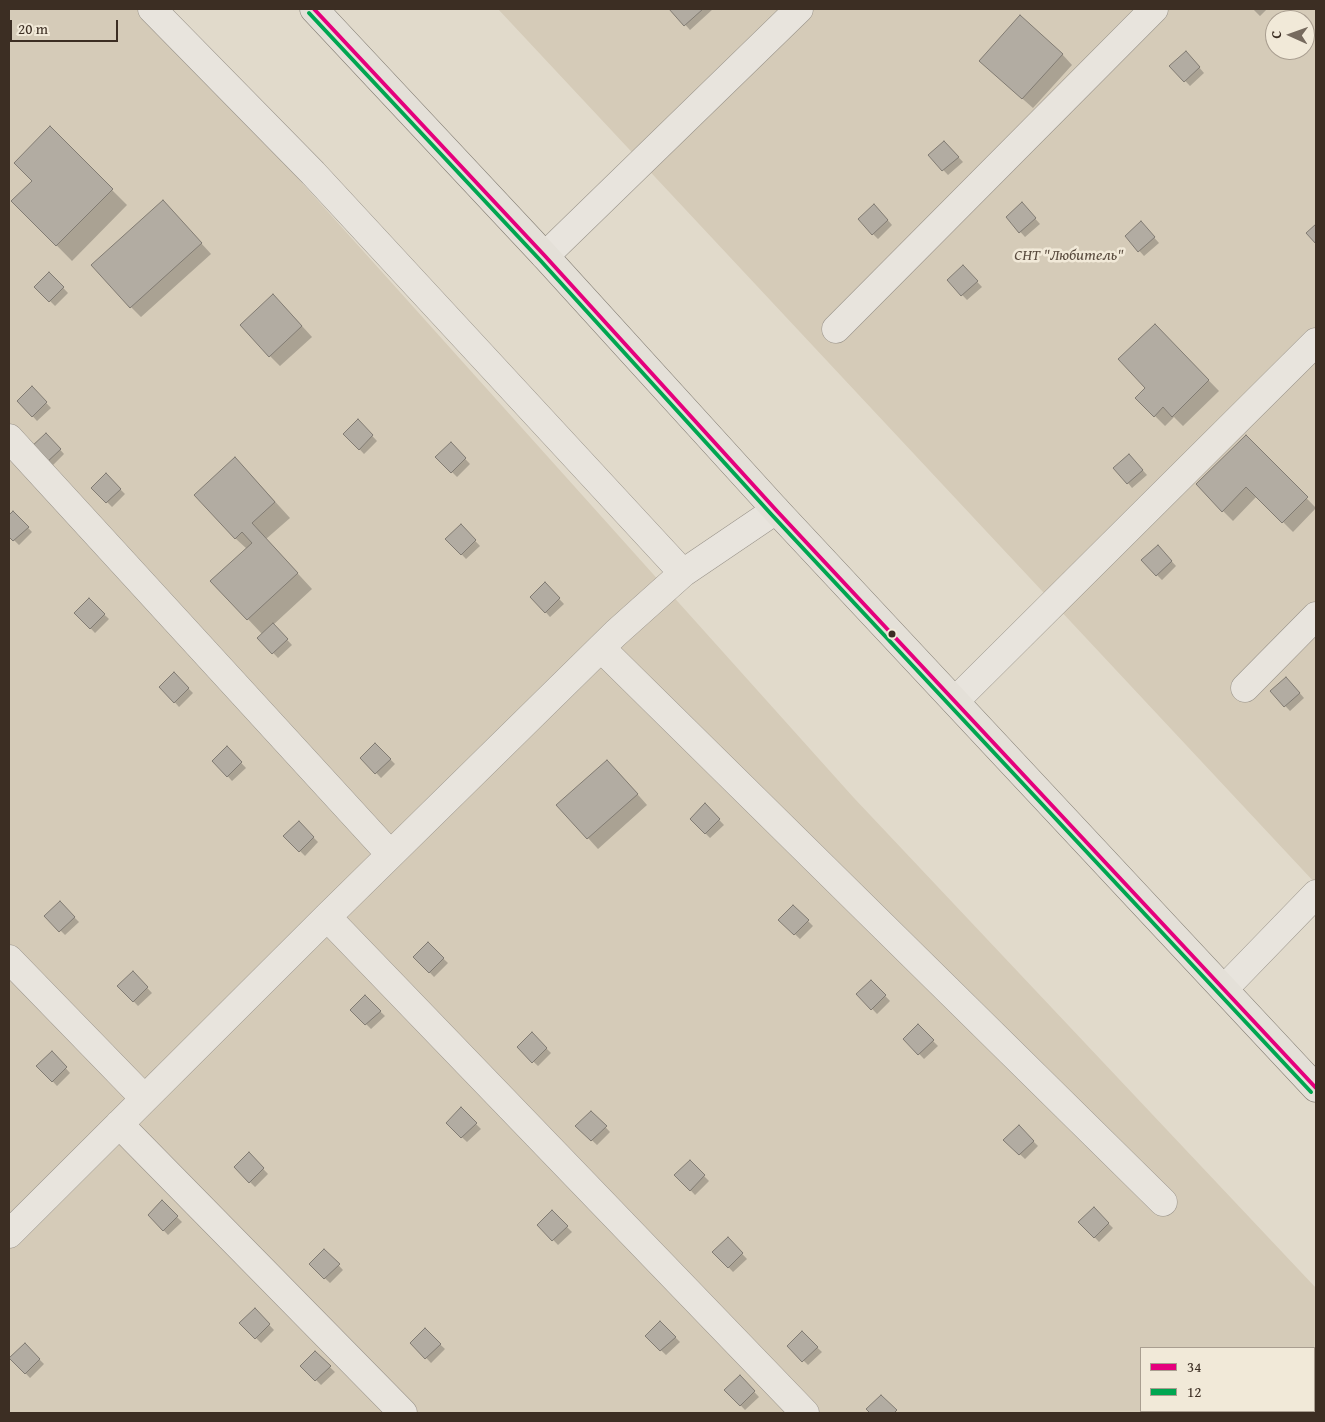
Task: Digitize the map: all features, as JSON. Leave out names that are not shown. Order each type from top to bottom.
[{"type":"main road","points":[[314,9],[545,256],[776,510],[1316,1088]]},
{"type":"street","points":[[152,9],[312,173],[683,573]]},
{"type":"street","points":[[545,256],[799,9]]},
{"type":"street","points":[[836,329],[1154,9]]},
{"type":"street","points":[[955,702],[1316,342]]},
{"type":"street","points":[[9,438],[390,854]]},
{"type":"street","points":[[10,1230],[600,648],[683,573],[776,510]]},
{"type":"street","points":[[1245,688],[1316,616]]},
{"type":"street","points":[[600,648],[1163,1202]]},
{"type":"street","points":[[1224,989],[1316,894]]},
{"type":"street","points":[[327,916],[805,1413]]},
{"type":"street","points":[[9,959],[144,1098]]},
{"type":"street","points":[[119,1124],[403,1413]]},
{"type":"green space","points":[[9,9],[146,9],[854,798],[1316,1288],[1316,1413],[9,1413]]},
{"type":"green space","name":"СНТ \"Любитель\"","points":[[498,9],[1316,9],[1316,884]]},
{"type":"building","points":[[669,9],[703,9],[684,26]]},
{"type":"building","points":[[1020,15],[1063,54],[1022,99],[979,61]]},
{"type":"building","points":[[1186,51],[1200,67],[1184,82],[1169,66]]},
{"type":"building","points":[[50,126],[113,189],[56,246],[11,201],[32,181],[14,163]]},
{"type":"building","points":[[944,141],[959,157],[942,171],[928,155]]},
{"type":"building","points":[[163,200],[202,243],[130,308],[91,265]]},
{"type":"building","points":[[1022,202],[1036,218],[1019,233],[1006,217]]},
{"type":"building","points":[[874,204],[888,220],[872,235],[858,219]]},
{"type":"building","points":[[1141,221],[1155,237],[1138,252],[1125,236]]},
{"type":"building","points":[[1316,224],[1316,244],[1306,233]]},
{"type":"building","points":[[963,265],[978,281],[961,296],[947,280]]},
{"type":"building","points":[[49,272],[64,287],[49,302],[34,287]]},
{"type":"building","points":[[273,294],[302,326],[269,357],[240,325]]},
{"type":"building","points":[[1155,324],[1209,380],[1172,417],[1163,407],[1154,417],[1135,398],[1145,388],[1118,359]]},
{"type":"building","points":[[32,386],[47,402],[32,417],[17,401]]},
{"type":"building","points":[[358,419],[373,435],[359,450],[343,434]]},
{"type":"building","points":[[46,433],[61,449],[45,464],[30,448]]},
{"type":"building","points":[[1246,435],[1308,497],[1282,523],[1246,487],[1222,512],[1196,484]]},
{"type":"building","points":[[451,442],[466,458],[451,473],[435,457]]},
{"type":"building","points":[[1129,454],[1143,470],[1127,484],[1113,468]]},
{"type":"building","points":[[235,457],[275,502],[252,523],[298,573],[247,620],[210,581],[252,543],[242,532],[235,539],[194,495]]},
{"type":"building","points":[[106,473],[121,489],[106,503],[91,488]]},
{"type":"building","points":[[13,511],[29,527],[13,541],[9,537],[9,515]]},
{"type":"building","points":[[461,524],[476,540],[461,555],[445,539]]},
{"type":"building","points":[[1158,545],[1172,561],[1156,576],[1141,560]]},
{"type":"building","points":[[545,582],[560,598],[545,613],[530,597]]},
{"type":"building","points":[[89,598],[105,614],[90,629],[74,613]]},
{"type":"building","points":[[273,623],[288,639],[272,654],[257,638]]},
{"type":"building","points":[[174,672],[189,688],[174,703],[159,687]]},
{"type":"building","points":[[1286,677],[1300,693],[1284,707],[1270,691]]},
{"type":"building","points":[[375,743],[391,759],[375,774],[360,758]]},
{"type":"building","points":[[227,746],[242,762],[227,777],[212,761]]},
{"type":"building","points":[[607,760],[638,794],[587,839],[556,805]]},
{"type":"building","points":[[705,803],[720,819],[705,834],[690,819]]},
{"type":"building","points":[[299,821],[314,837],[299,852],[283,836]]},
{"type":"building","points":[[60,901],[75,917],[59,932],[44,916]]},
{"type":"building","points":[[793,905],[809,920],[794,935],[778,920]]},
{"type":"building","points":[[428,942],[444,958],[429,973],[413,957]]},
{"type":"building","points":[[133,971],[148,987],[133,1002],[117,986]]},
{"type":"building","points":[[871,980],[886,995],[871,1010],[856,994]]},
{"type":"building","points":[[365,995],[381,1011],[365,1025],[350,1010]]},
{"type":"building","points":[[918,1024],[934,1040],[918,1055],[903,1039]]},
{"type":"building","points":[[532,1032],[547,1048],[532,1063],[517,1047]]},
{"type":"building","points":[[52,1051],[67,1067],[52,1082],[36,1066]]},
{"type":"building","points":[[461,1107],[477,1123],[461,1138],[446,1123]]},
{"type":"building","points":[[591,1111],[607,1126],[591,1141],[575,1126]]},
{"type":"building","points":[[1019,1125],[1034,1141],[1019,1155],[1003,1140]]},
{"type":"building","points":[[249,1152],[264,1168],[249,1183],[234,1167]]},
{"type":"building","points":[[690,1160],[705,1175],[690,1191],[674,1175]]},
{"type":"building","points":[[162,1200],[178,1216],[163,1231],[148,1215]]},
{"type":"building","points":[[1094,1207],[1109,1223],[1094,1238],[1078,1222]]},
{"type":"building","points":[[552,1210],[568,1226],[552,1241],[537,1225]]},
{"type":"building","points":[[728,1237],[743,1253],[728,1268],[712,1252]]},
{"type":"building","points":[[324,1249],[340,1264],[324,1279],[309,1264]]},
{"type":"building","points":[[255,1308],[270,1324],[255,1339],[239,1323]]},
{"type":"building","points":[[660,1321],[676,1337],[660,1351],[645,1336]]},
{"type":"building","points":[[425,1328],[441,1344],[425,1359],[410,1343]]},
{"type":"building","points":[[802,1331],[818,1347],[802,1362],[787,1346]]},
{"type":"building","points":[[25,1343],[40,1359],[25,1374],[9,1358]]},
{"type":"building","points":[[315,1351],[331,1366],[315,1381],[300,1366]]},
{"type":"building","points":[[740,1375],[755,1391],[740,1406],[724,1390]]},
{"type":"building","points":[[881,1395],[897,1410],[894,1413],[870,1413],[866,1409]]},
{"type":"building","points":[[1316,1396],[1316,1413],[1298,1413],[1315,1412]]},
{"type":"transit line","name":"34","points":[[314,9],[545,256],[776,510],[1316,1088]]},
{"type":"transit line","name":"12","points":[[309,13],[540,260],[771,514],[1311,1092]]}]
